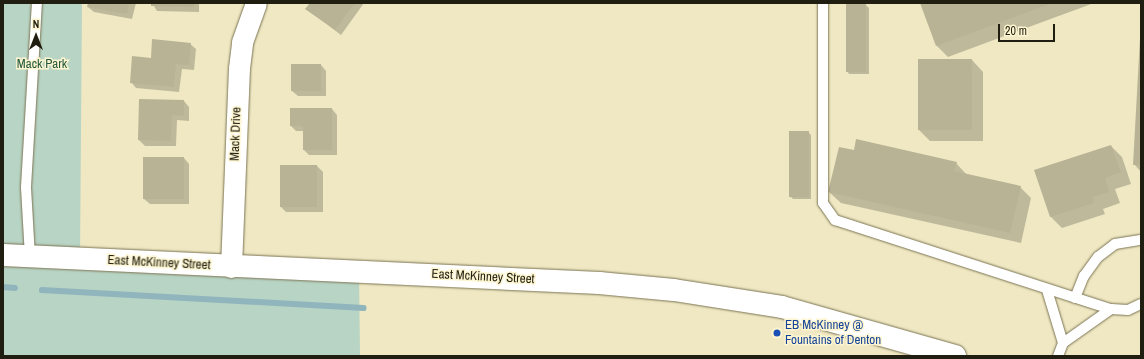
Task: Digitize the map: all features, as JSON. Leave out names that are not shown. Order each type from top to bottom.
[{"type":"main road","name":"East McKinney Street","points":[[3,255],[231,267],[599,283],[674,290],[788,308],[955,356]]},
{"type":"street","name":"Mack Drive","points":[[231,267],[239,68],[245,31],[256,3]]},
{"type":"lane","points":[[30,257],[26,187],[37,3]]},
{"type":"lane","points":[[823,3],[823,203],[835,220],[1047,290],[1112,309],[1128,310],[1141,304]]},
{"type":"lane","points":[[1074,298],[1084,276],[1098,257],[1115,244],[1141,240]]},
{"type":"lane","points":[[1047,290],[1062,343],[1058,356]]},
{"type":"lane","points":[[1062,343],[1112,309]]},
{"type":"green space","name":"Mack Park","points":[[3,3],[82,3],[80,260],[359,272],[360,356],[3,356]]},
{"type":"building","points":[[88,3],[129,3],[127,14],[87,7]]},
{"type":"building","points":[[151,3],[194,3],[194,7],[151,6]]},
{"type":"building","points":[[310,3],[355,3],[335,30],[305,9]]},
{"type":"building","points":[[920,3],[1053,3],[936,46]]},
{"type":"building","points":[[846,4],[866,4],[866,72],[846,72]]},
{"type":"building","points":[[1140,38],[1141,165],[1133,165]]},
{"type":"building","points":[[152,39],[191,43],[189,65],[176,64],[174,87],[130,83],[132,56],[151,58]]},
{"type":"building","points":[[918,59],[972,59],[972,130],[918,130]]},
{"type":"building","points":[[291,64],[321,64],[321,91],[291,91]]},
{"type":"building","points":[[139,99],[184,100],[184,116],[172,115],[171,141],[138,140]]},
{"type":"building","points":[[290,108],[332,108],[332,150],[303,150],[303,126],[290,126]]},
{"type":"building","points":[[789,131],[809,131],[809,197],[789,197]]},
{"type":"building","points":[[856,139],[957,162],[954,171],[1021,186],[1010,233],[828,192],[839,147],[854,150]]},
{"type":"building","points":[[1111,145],[1121,172],[1105,178],[1109,192],[1093,197],[1094,203],[1050,217],[1034,170]]},
{"type":"building","points":[[143,157],[184,157],[184,199],[143,199]]},
{"type":"building","points":[[280,165],[317,165],[317,207],[280,207]]},
{"type":"waterway","points":[[3,287],[15,288]]},
{"type":"waterway","points":[[42,290],[363,308]]},
{"type":"place","name":"EB McKinney @ Fountains of Denton","points":[[777,333]]}]
